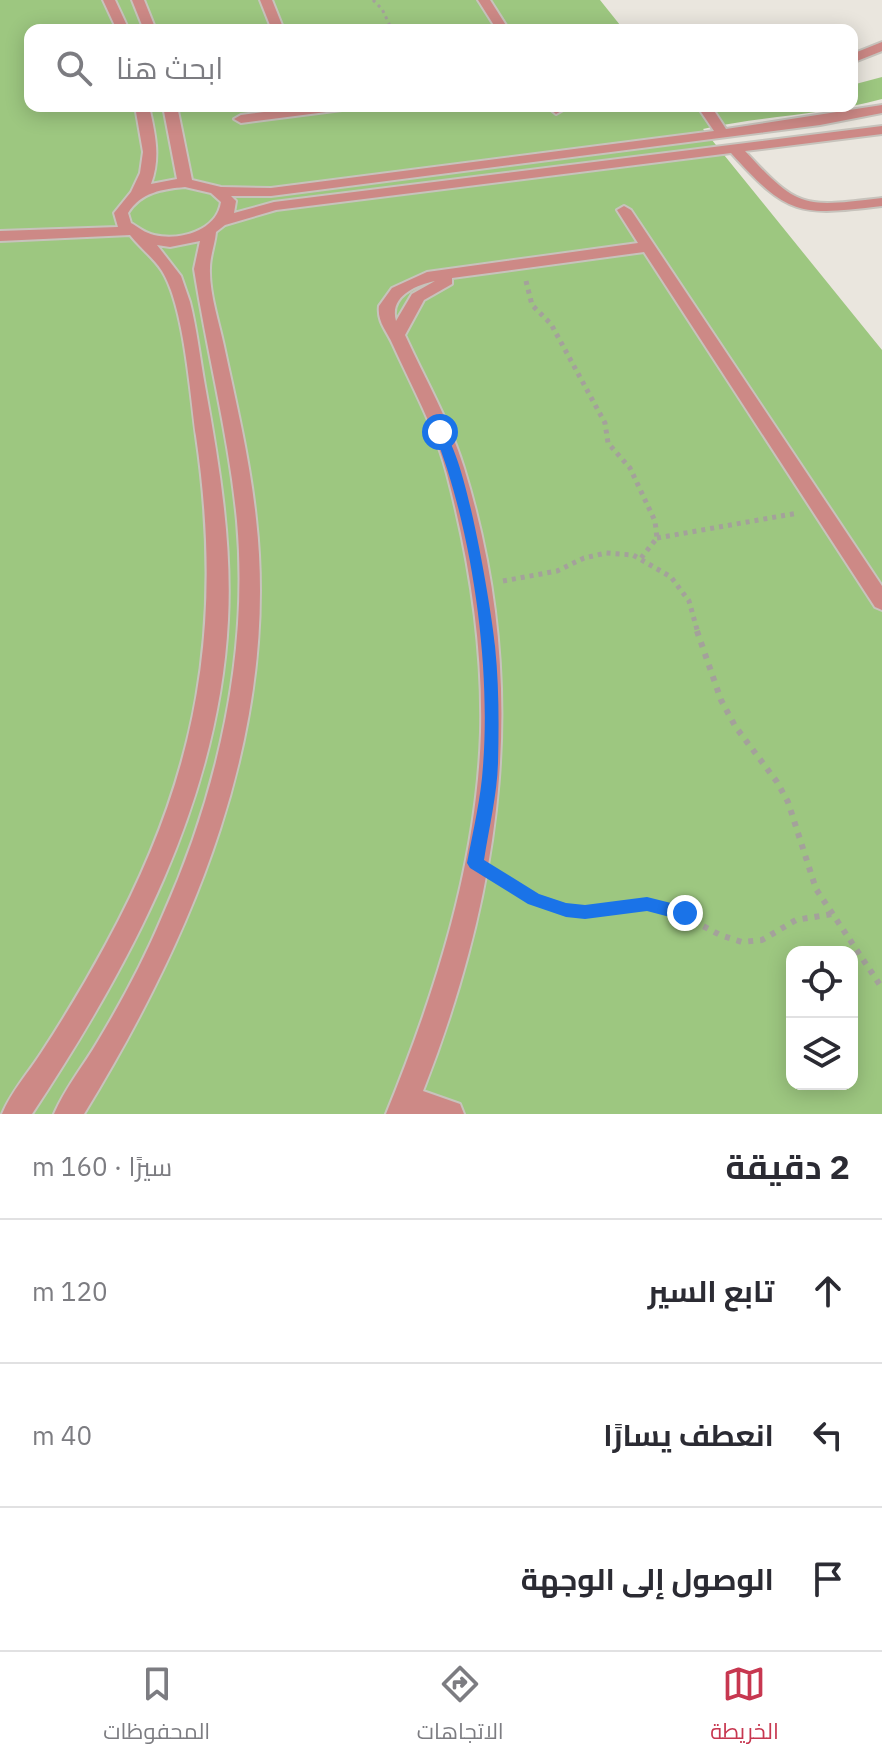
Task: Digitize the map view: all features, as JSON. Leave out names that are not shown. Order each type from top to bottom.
[{"type":"street","points":[[109,0],[120,24]]},
{"type":"street","points":[[138,0],[148,24]]},
{"type":"street","points":[[266,0],[276,24]]},
{"type":"street","points":[[484,0],[499,24]]},
{"type":"street","points":[[858,56],[882,46]]},
{"type":"street","points":[[137,194],[160,186],[185,183],[218,191],[271,192],[882,109]]},
{"type":"street","points":[[16,1114],[74,1025],[111,959],[152,873],[186,787],[200,740],[216,651],[215,511],[204,425],[182,308],[172,275],[163,261],[121,219],[121,213],[148,178],[151,162],[143,112]]},
{"type":"street","points":[[171,112],[185,183]]},
{"type":"street","points":[[241,119],[285,112]]},
{"type":"street","points":[[708,112],[722,133]]},
{"type":"street","points":[[0,236],[133,233],[172,241],[274,206],[882,130]]},
{"type":"street","points":[[733,147],[779,197],[799,207],[824,210],[882,202]]},
{"type":"street","points":[[68,1114],[114,1039],[173,923],[215,811],[241,705],[250,611],[249,555],[244,502],[202,269],[217,227],[231,208],[225,196],[218,191]]},
{"type":"street","points":[[624,210],[882,602]]},
{"type":"street","points":[[450,1114],[403,1106],[438,1008],[475,863],[491,767],[492,703],[488,643],[455,468],[397,335],[418,297],[460,274],[646,247]]},
{"type":"path","points":[[373,0],[382,9],[389,24]]},
{"type":"path","points":[[524,265],[529,297],[551,324],[557,340],[575,364],[583,387],[605,423],[608,443],[630,468],[655,521],[657,538]]},
{"type":"path","points":[[641,558],[657,538],[820,509]]},
{"type":"path","points":[[479,583],[548,574],[584,558],[606,553],[641,558],[671,577],[689,601],[715,688],[735,726],[777,782],[788,802],[805,862],[832,914],[882,988]]},
{"type":"path","points":[[475,863],[548,905],[585,912],[628,904],[666,907],[738,942],[763,940],[798,919],[832,914]]},
{"type":"green space","points":[[0,0],[600,0],[619,24],[24,24],[24,112],[815,112],[703,129],[882,350],[882,1114],[0,1114]]},
{"type":"green space","points":[[882,77],[882,99],[858,105],[858,83]]},
{"type":"route","points":[[440,432],[455,468],[488,643],[492,703],[491,767],[475,863],[534,899],[566,910],[585,912],[628,904],[647,904],[685,913]]}]
